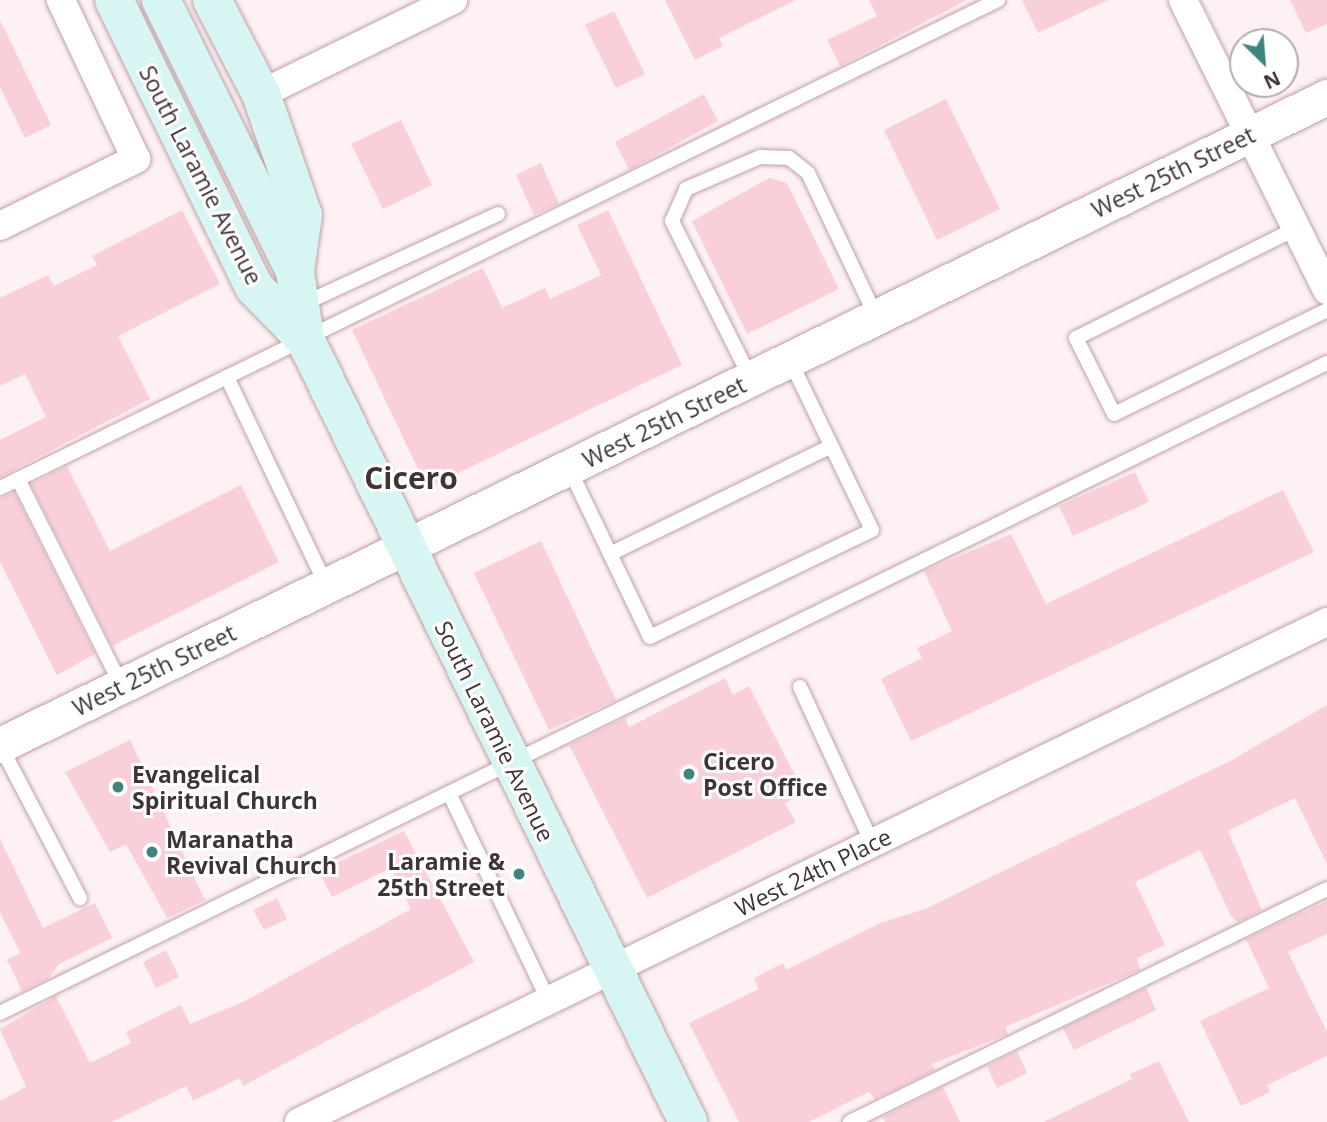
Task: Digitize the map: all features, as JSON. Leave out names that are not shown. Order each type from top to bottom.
[{"type":"main road","name":"South Laramie Avenue","points":[[161,0],[295,307],[405,548],[688,1122]]},
{"type":"main road","points":[[212,0],[261,94],[303,215],[295,307]]},
{"type":"main road","name":"South Laramie Avenue","points":[[115,2],[254,287],[295,307]]},
{"type":"street","points":[[0,226],[136,159],[61,0]]},
{"type":"street","points":[[261,94],[453,0]]},
{"type":"street","points":[[1184,0],[1327,290]]},
{"type":"street","name":"West 25th Street","points":[[0,745],[1327,98]]},
{"type":"street","name":"West 24th Place","points":[[299,1122],[1327,622]]},
{"type":"lane","points":[[295,307],[998,0]]},
{"type":"lane","points":[[751,379],[672,221],[686,189],[760,157],[789,159],[808,173],[877,317]]},
{"type":"lane","points":[[0,488],[227,377],[295,307],[498,214]]},
{"type":"lane","points":[[1297,228],[1076,338],[1114,414],[1327,310]]},
{"type":"lane","points":[[569,468],[650,637],[872,530],[789,360]]},
{"type":"lane","points":[[0,1013],[1327,363]]},
{"type":"lane","points":[[227,377],[327,586]]},
{"type":"lane","points":[[610,554],[831,446]]},
{"type":"lane","points":[[18,479],[122,686]]},
{"type":"lane","points":[[800,687],[872,843]]},
{"type":"lane","points":[[0,745],[80,898]]},
{"type":"lane","points":[[449,793],[548,1000]]},
{"type":"lane","points":[[850,1122],[1327,888]]},
{"type":"building","points":[[665,0],[796,0],[719,38],[723,46],[695,60]]},
{"type":"building","points":[[869,0],[967,0],[840,66],[827,40],[877,16]]},
{"type":"building","points":[[1022,0],[1108,0],[1038,33]]},
{"type":"building","points":[[1290,0],[1327,0],[1327,24],[1306,33]]},
{"type":"building","points":[[614,11],[645,74],[616,88],[585,25]]},
{"type":"building","points":[[0,20],[51,125],[25,138],[0,87]]},
{"type":"building","points":[[704,94],[718,121],[629,170],[615,142]]},
{"type":"building","points":[[946,99],[1000,209],[937,240],[884,130]]},
{"type":"building","points":[[401,120],[432,185],[383,209],[351,144]]},
{"type":"building","points":[[541,163],[559,204],[534,215],[516,175]]},
{"type":"building","points":[[769,178],[787,183],[839,289],[747,334],[692,221]]},
{"type":"building","points":[[182,210],[220,284],[118,336],[150,399],[0,477],[0,440],[46,417],[25,374],[0,386],[0,298],[48,275],[54,286],[97,265],[92,256]]},
{"type":"building","points":[[608,210],[682,365],[427,488],[352,330],[483,268],[502,308],[545,288],[550,299],[601,275],[577,225]]},
{"type":"building","points":[[67,466],[110,551],[241,485],[279,562],[112,646],[31,484]]},
{"type":"building","points":[[1135,472],[1149,502],[1073,536],[1059,506]]},
{"type":"building","points":[[1283,490],[1314,552],[911,741],[881,679],[922,658],[917,648],[952,631],[924,571],[1011,534],[1046,604]]},
{"type":"building","points":[[14,492],[95,654],[57,675],[0,562],[0,498]]},
{"type":"building","points":[[541,541],[616,700],[549,730],[474,573]]},
{"type":"building","name":"Cicero Post Office","points":[[725,678],[733,695],[749,686],[804,793],[785,803],[796,822],[647,898],[569,745],[625,718],[629,727]]},
{"type":"building","points":[[1327,705],[1327,864],[1295,798],[1228,831],[1262,910],[1238,922],[1231,916],[1200,850],[1135,882],[1165,945],[1137,958],[1140,970],[1005,1027],[1008,1034],[932,1064],[935,1070],[875,1099],[869,1092],[809,1122],[739,1122],[689,1023],[759,989],[754,978],[783,963],[786,970],[880,923],[925,909],[1232,760]]},
{"type":"building","points":[[130,740],[205,900],[167,918],[126,844],[110,852],[65,772]]},
{"type":"building","points":[[404,831],[474,962],[243,1086],[240,1078],[193,1101],[186,1086],[112,1122],[0,1122],[0,1101],[26,1087],[0,1029],[56,996],[90,1063],[131,1043],[126,1032],[181,1005],[190,1024],[245,1001],[411,909],[391,868],[332,897],[319,871]]},
{"type":"building","points":[[0,839],[43,928],[95,903],[112,938],[59,964],[48,979],[22,991],[7,960],[20,953],[0,912]]},
{"type":"building","points":[[277,898],[287,919],[264,930],[253,910]]},
{"type":"building","points":[[1327,901],[1327,934],[1288,952],[1327,1032],[1327,1056],[1267,1085],[1270,1092],[1241,1106],[1200,1021],[1269,988],[1246,939]]},
{"type":"building","points":[[166,950],[179,977],[156,988],[143,962]]},
{"type":"building","points":[[1146,988],[1156,1010],[1074,1050],[1063,1028]]},
{"type":"building","points":[[1017,1051],[1027,1073],[997,1088],[987,1066]]},
{"type":"building","points":[[1159,1061],[1189,1122],[1044,1122],[1132,1079],[1130,1074]]},
{"type":"building","points":[[943,1087],[960,1122],[885,1122],[883,1117]]},
{"type":"place","name":"Cicero Post Office","points":[[689,774]]},
{"type":"place","name":"Evangelical Spiritual Church","points":[[118,787]]},
{"type":"place","name":"Maranatha Revival Church","points":[[152,852]]},
{"type":"place","name":"Laramie & 25th Street","points":[[519,874]]},
{"type":"district","name":"Cicero","points":[[411,478]]}]
